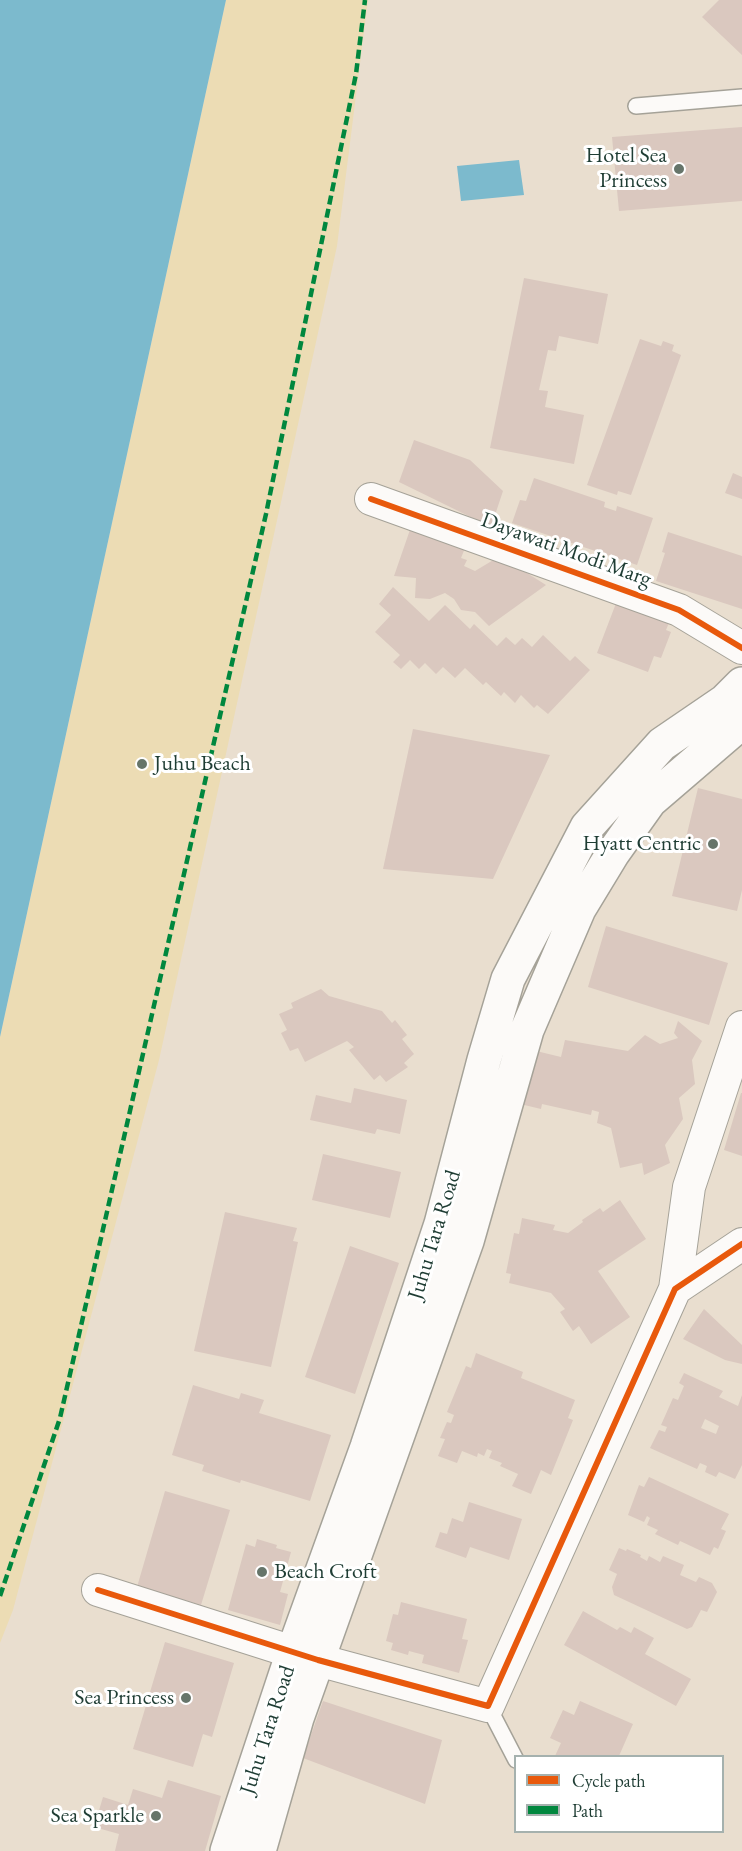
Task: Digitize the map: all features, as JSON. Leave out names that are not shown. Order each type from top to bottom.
[{"type":"main road","name":"Juhu Tara Road","points":[[259,1851],[297,1719],[306,1656],[367,1447],[441,1224],[508,979],[587,827],[662,744],[725,701],[742,684]]},
{"type":"main road","name":"Juhu Tara Road","points":[[227,1851],[306,1656],[467,1241],[527,1030],[579,909],[613,853],[650,801],[742,722]]},
{"type":"street","name":"Dayawati Modi Marg","points":[[371,499],[679,610],[742,648]]},
{"type":"street","points":[[98,1590],[306,1656],[488,1706],[675,1289],[689,1187],[742,1027]]},
{"type":"street","points":[[675,1289],[742,1244]]},
{"type":"lane","points":[[636,106],[742,97]]},
{"type":"lane","points":[[488,1706],[514,1756]]},
{"type":"sand","name":"Juhu Beach","points":[[226,0],[368,0],[337,246],[159,1060],[13,1610],[0,1643],[0,1037]]},
{"type":"water","points":[[0,0],[226,0],[0,1037]]},
{"type":"water","points":[[519,160],[524,195],[461,201],[457,166]]},
{"type":"building","points":[[719,0],[742,0],[742,55],[702,17]]},
{"type":"building","name":"Hotel Sea Princess","points":[[742,127],[742,201],[619,211],[612,137]]},
{"type":"building","points":[[524,278],[608,294],[598,344],[559,336],[556,351],[548,350],[539,390],[548,391],[545,407],[584,415],[574,464],[490,448]]},
{"type":"building","points":[[640,339],[661,346],[663,341],[674,345],[672,351],[681,355],[631,495],[618,491],[617,495],[587,485]]},
{"type":"building","points":[[414,440],[470,460],[503,491],[491,527],[399,482]]},
{"type":"building","points":[[733,473],[742,477],[742,499],[725,493]]},
{"type":"building","points":[[534,478],[605,502],[604,507],[616,511],[617,506],[653,518],[637,565],[512,523],[520,500],[526,501]]},
{"type":"building","points":[[412,524],[465,548],[461,558],[467,560],[464,566],[475,571],[500,556],[546,585],[489,626],[475,612],[461,610],[454,599],[445,593],[430,599],[415,598],[416,578],[394,576]]},
{"type":"building","points":[[668,532],[742,556],[742,609],[656,581],[665,553],[662,552]]},
{"type":"building","points":[[393,587],[429,621],[445,605],[470,629],[474,624],[497,646],[506,637],[515,645],[522,638],[532,647],[543,635],[570,661],[575,656],[590,670],[548,714],[537,705],[534,708],[521,695],[515,703],[504,692],[501,696],[486,682],[483,685],[465,668],[455,678],[443,667],[436,674],[425,663],[419,669],[410,660],[401,669],[393,662],[400,655],[375,632],[391,615],[379,604]]},
{"type":"building","points":[[618,598],[671,618],[666,630],[671,632],[661,658],[654,656],[648,672],[597,653]]},
{"type":"building","points":[[413,729],[550,755],[493,879],[383,869]]},
{"type":"building","name":"Hyatt Centric","points":[[698,788],[742,799],[742,890],[737,911],[672,896]]},
{"type":"building","points":[[606,926],[728,963],[709,1025],[588,987]]},
{"type":"building","points":[[321,989],[329,996],[382,1011],[392,1023],[395,1020],[407,1035],[402,1039],[414,1054],[404,1063],[408,1067],[386,1082],[380,1075],[374,1080],[349,1050],[354,1047],[347,1041],[305,1062],[298,1048],[290,1051],[281,1033],[287,1030],[279,1014],[293,1008],[291,1003]]},
{"type":"building","points":[[678,1021],[702,1041],[692,1060],[695,1084],[679,1098],[683,1119],[665,1145],[670,1163],[644,1175],[642,1163],[620,1168],[611,1128],[597,1123],[599,1112],[592,1110],[591,1115],[542,1104],[541,1109],[516,1103],[528,1049],[561,1057],[565,1040],[628,1051],[645,1035],[660,1044],[678,1038],[674,1033]]},
{"type":"building","points":[[354,1088],[407,1100],[400,1134],[377,1129],[375,1134],[310,1120],[316,1095],[351,1103]]},
{"type":"building","points":[[742,1093],[742,1156],[724,1150]]},
{"type":"building","points":[[323,1154],[401,1172],[390,1218],[312,1200]]},
{"type":"building","points":[[620,1200],[646,1239],[598,1271],[630,1317],[591,1344],[579,1326],[573,1331],[560,1312],[565,1309],[551,1293],[509,1283],[511,1274],[506,1273],[514,1233],[519,1234],[522,1218],[555,1225],[553,1230],[568,1233],[600,1208],[603,1212]]},
{"type":"building","points":[[225,1212],[297,1228],[293,1241],[298,1242],[271,1367],[194,1351]]},
{"type":"building","points":[[350,1246],[399,1263],[355,1394],[305,1377]]},
{"type":"building","points":[[704,1309],[742,1345],[742,1364],[725,1360],[683,1339]]},
{"type":"building","points":[[476,1353],[523,1372],[521,1378],[575,1400],[568,1418],[573,1420],[551,1475],[541,1470],[531,1494],[512,1486],[518,1474],[500,1466],[502,1463],[489,1458],[492,1451],[487,1449],[484,1456],[478,1453],[477,1457],[462,1451],[457,1463],[438,1456],[445,1439],[440,1438],[447,1422],[451,1423],[454,1415],[447,1412],[466,1366],[471,1368]]},
{"type":"building","points":[[684,1373],[723,1391],[719,1397],[738,1406],[742,1395],[742,1465],[735,1479],[719,1472],[716,1477],[705,1472],[707,1466],[700,1463],[697,1469],[650,1448],[659,1430],[665,1432],[667,1427],[661,1425],[673,1398],[678,1400],[684,1386],[679,1383]],"holes":[[[705,1419],[719,1426],[716,1434],[701,1428]]]},
{"type":"building","points":[[193,1385],[239,1399],[241,1393],[264,1400],[259,1413],[331,1435],[310,1501],[202,1471],[204,1465],[172,1455]]},
{"type":"building","points":[[649,1477],[729,1514],[721,1529],[726,1531],[718,1549],[714,1547],[710,1555],[680,1541],[678,1545],[655,1534],[658,1530],[647,1525],[650,1518],[647,1516],[644,1522],[628,1515],[639,1485],[644,1487]]},
{"type":"building","points":[[165,1491],[230,1510],[201,1605],[137,1587]]},
{"type":"building","points":[[469,1502],[522,1519],[509,1560],[470,1547],[466,1558],[435,1547],[440,1532],[447,1534],[452,1518],[463,1522]]},
{"type":"building","name":"Beach Croft","points":[[257,1539],[291,1552],[280,1592],[288,1594],[280,1625],[228,1610],[246,1544],[255,1547]]},
{"type":"building","points":[[619,1548],[641,1555],[640,1557],[647,1561],[649,1556],[660,1562],[663,1556],[684,1565],[680,1575],[696,1582],[699,1577],[712,1583],[717,1592],[707,1612],[701,1610],[692,1627],[687,1629],[614,1595],[612,1587],[617,1574],[609,1570]]},
{"type":"building","points":[[401,1602],[467,1619],[462,1639],[468,1640],[459,1673],[422,1663],[424,1655],[409,1651],[408,1655],[391,1650],[393,1643],[386,1641],[393,1614],[398,1615]]},
{"type":"building","points":[[583,1611],[617,1630],[620,1627],[631,1633],[634,1627],[654,1638],[645,1654],[691,1679],[676,1706],[564,1645]]},
{"type":"building","name":"Sea Princess","points":[[165,1642],[234,1663],[212,1737],[203,1734],[193,1767],[133,1749]]},
{"type":"building","points":[[323,1701],[442,1740],[425,1804],[303,1758]]},
{"type":"building","points":[[580,1701],[633,1724],[619,1755],[555,1755],[561,1743],[550,1738],[563,1710],[574,1715]]},
{"type":"building","name":"Sea Sparkle","points":[[168,1780],[221,1796],[205,1851],[115,1851],[119,1834],[94,1827],[103,1797],[128,1805],[133,1789],[162,1798]]},
{"type":"marked path","points":[[0,1596],[60,1418],[266,514],[356,74],[365,0]]},
{"type":"cycle path","points":[[371,499],[679,610],[742,648]]},
{"type":"cycle path","points":[[98,1590],[318,1660],[488,1706],[675,1289],[742,1244]]},
{"type":"place","name":"Hotel Sea Princess","points":[[679,169]]},
{"type":"place","name":"Juhu Beach","points":[[142,764]]},
{"type":"place","name":"Hyatt Centric","points":[[713,844]]},
{"type":"place","name":"Beach Croft","points":[[262,1572]]},
{"type":"place","name":"Sea Princess","points":[[186,1698]]},
{"type":"place","name":"Sea Sparkle","points":[[156,1816]]}]
